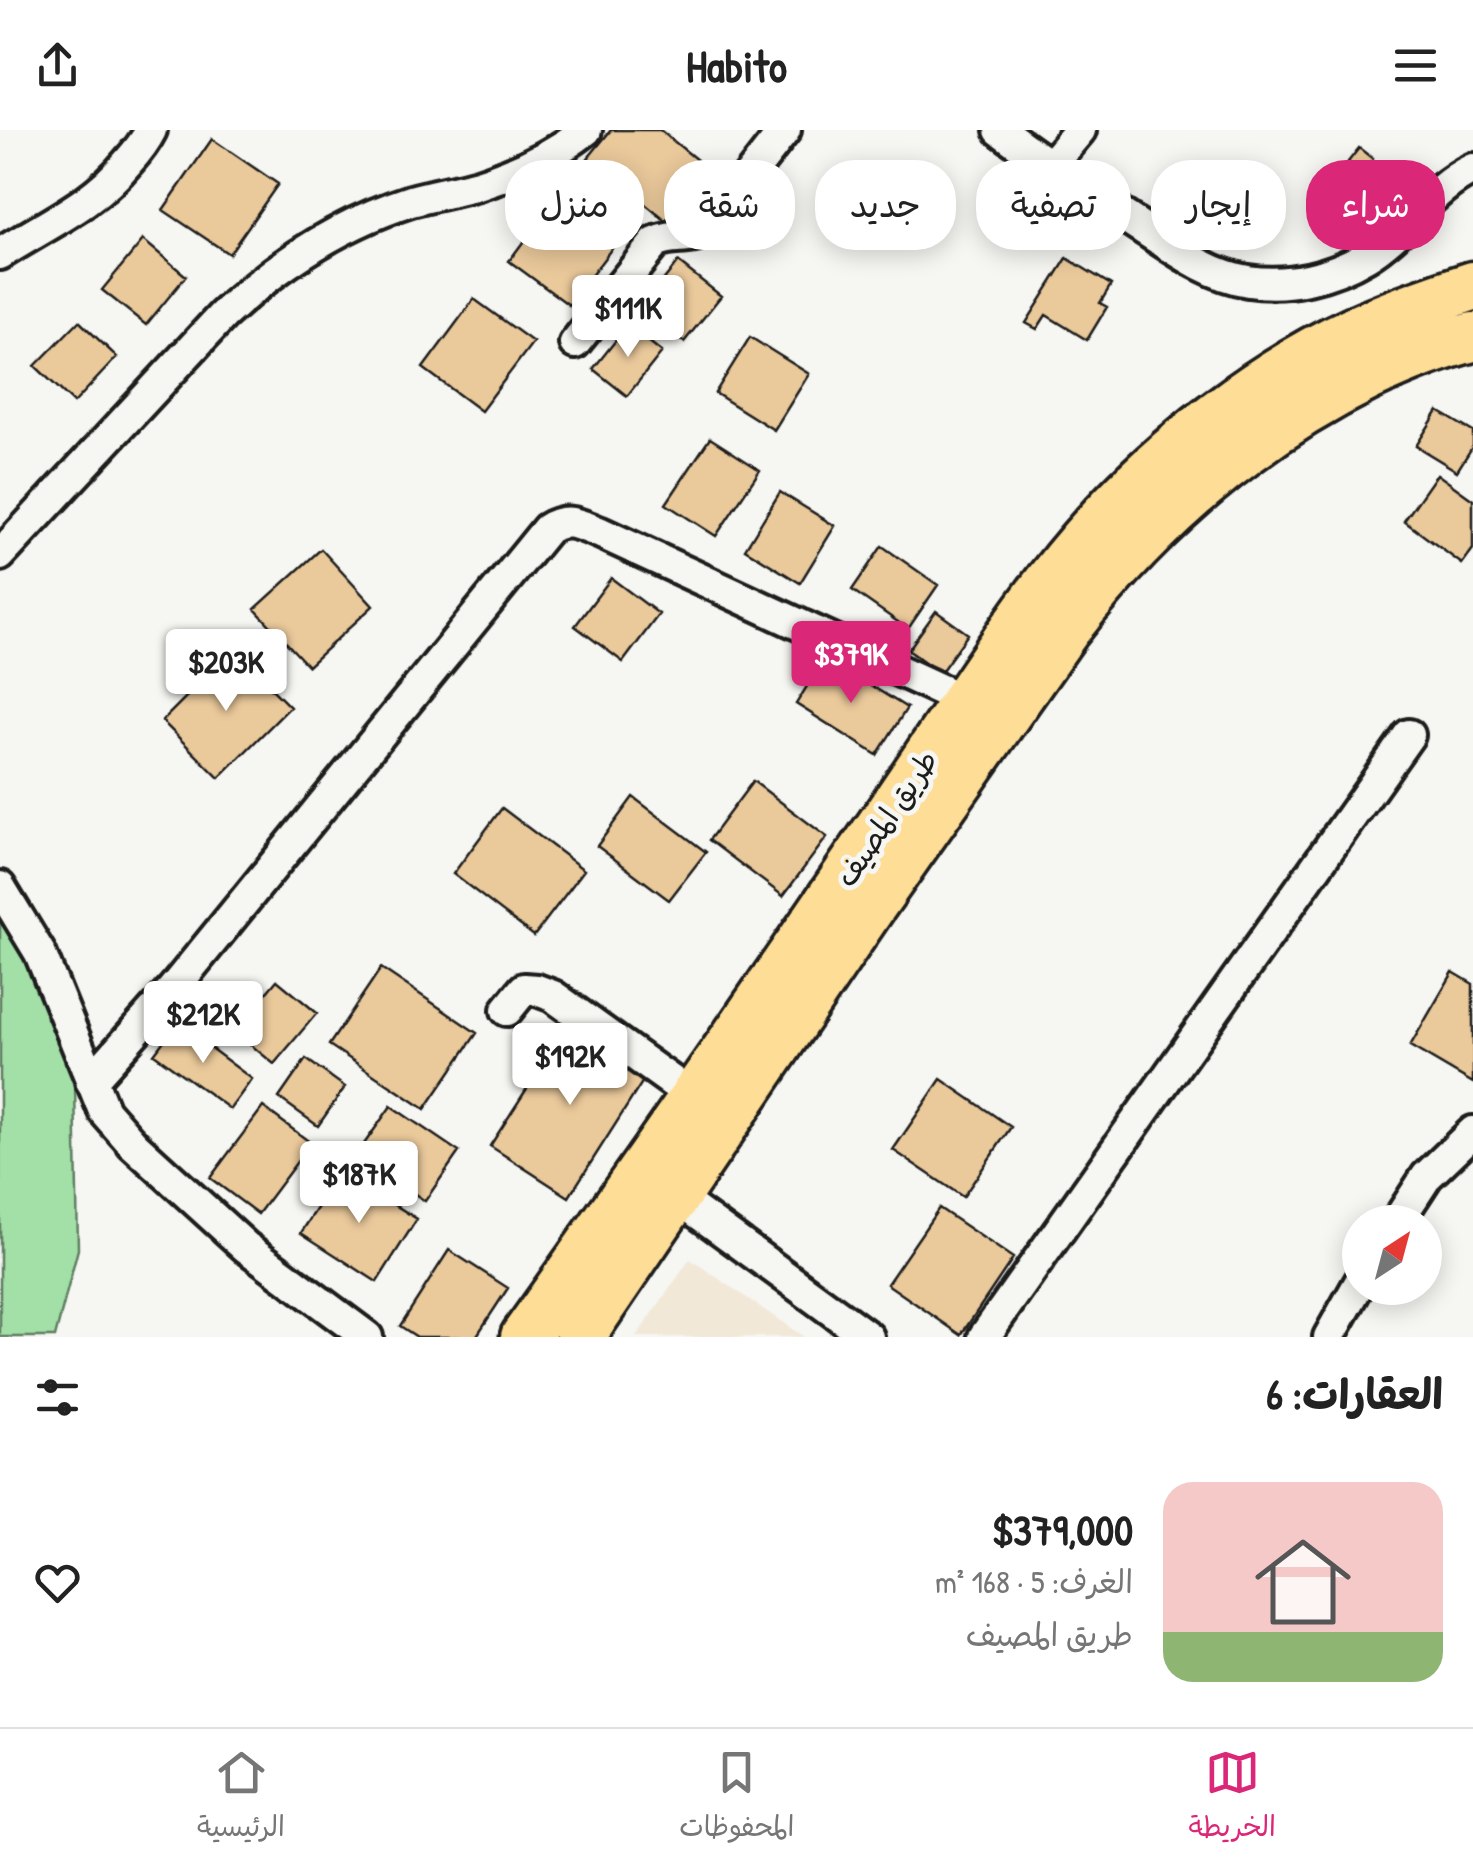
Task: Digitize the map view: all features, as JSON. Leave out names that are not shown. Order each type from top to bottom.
[{"type":"main road","name":"طريق المصيف","points":[[525,1337],[695,1098],[1014,626],[1100,520],[1171,452],[1258,387],[1354,331],[1473,286]]},
{"type":"main road","name":"طريق المصيف","points":[[580,1337],[870,908],[1100,585],[1204,482],[1274,430],[1389,366],[1473,337]]},
{"type":"street","points":[[0,254],[84,204],[115,178],[151,130]]},
{"type":"street","points":[[0,555],[223,315],[282,266],[313,245],[378,213],[474,186],[527,166],[586,130]]},
{"type":"street","points":[[575,342],[655,242],[662,238],[695,237],[706,231],[785,130]]},
{"type":"street","points":[[1000,130],[1040,160]]},
{"type":"street","points":[[1055,160],[1080,130]]},
{"type":"street","points":[[1131,219],[1224,274],[1248,281],[1308,280],[1340,269],[1387,242],[1440,191],[1473,169]]},
{"type":"street","points":[[91,1081],[173,989],[547,529],[558,522],[571,521],[600,533],[966,701]]},
{"type":"street","points":[[984,1337],[1409,735]]},
{"type":"street","points":[[0,887],[40,954],[104,1111],[133,1144],[246,1247],[368,1337]]},
{"type":"street","points":[[507,1010],[524,989],[552,996],[695,1098]]},
{"type":"street","points":[[1408,1205],[1427,1176],[1473,1132]]},
{"type":"street","points":[[675,1196],[868,1337]]},
{"type":"street","points":[[1329,1337],[1347,1305]]},
{"type":"shaded area","points":[[690,1259],[804,1337],[636,1337]]},
{"type":"green space","points":[[0,917],[21,946],[75,1085],[78,1249],[55,1337],[0,1337]]},
{"type":"building","points":[[611,130],[660,130],[697,160],[664,160],[664,219],[644,203],[644,160],[588,158]]},
{"type":"building","points":[[212,139],[278,184],[229,254],[163,210]]},
{"type":"building","points":[[1359,148],[1373,159],[1372,160],[1350,160]]},
{"type":"building","points":[[143,240],[186,276],[146,325],[102,290]]},
{"type":"building","points":[[517,250],[610,250],[569,305],[509,261]]},
{"type":"building","points":[[1067,258],[1111,285],[1100,303],[1107,307],[1087,340],[1046,315],[1037,329],[1026,323]]},
{"type":"building","points":[[678,262],[721,296],[684,342],[641,308]]},
{"type":"building","points":[[474,299],[533,342],[481,411],[423,368]]},
{"type":"building","points":[[79,321],[117,357],[74,403],[35,366]]},
{"type":"building","points":[[628,325],[662,352],[627,396],[593,369]]},
{"type":"building","points":[[750,337],[809,374],[774,430],[715,393]]},
{"type":"building","points":[[1438,411],[1473,432],[1473,446],[1457,471],[1416,446]]},
{"type":"building","points":[[710,438],[760,470],[716,536],[666,504]]},
{"type":"building","points":[[1437,474],[1473,500],[1473,549],[1462,564],[1404,521]]},
{"type":"building","points":[[780,492],[835,526],[800,583],[745,549]]},
{"type":"building","points":[[882,546],[938,585],[908,629],[852,590]]},
{"type":"building","points":[[321,549],[373,606],[308,666],[255,609]]},
{"type":"building","points":[[611,578],[659,614],[623,662],[575,626]]},
{"type":"building","points":[[936,611],[968,634],[940,673],[908,650]]},
{"type":"building","points":[[233,650],[290,707],[219,778],[162,721]]},
{"type":"building","points":[[825,657],[907,708],[877,755],[796,704]]},
{"type":"building","points":[[753,781],[827,837],[783,896],[709,840]]},
{"type":"building","points":[[633,797],[706,852],[669,900],[597,846]]},
{"type":"building","points":[[502,808],[584,870],[534,936],[453,874]]},
{"type":"building","points":[[381,968],[477,1033],[425,1109],[329,1045]]},
{"type":"building","points":[[1453,972],[1473,984],[1473,1083],[1410,1046]]},
{"type":"building","points":[[277,980],[317,1013],[274,1064],[234,1031]]},
{"type":"building","points":[[571,1020],[650,1070],[569,1197],[490,1146]]},
{"type":"building","points":[[177,1023],[252,1079],[230,1109],[154,1054]]},
{"type":"building","points":[[306,1059],[345,1087],[318,1126],[279,1098]]},
{"type":"building","points":[[941,1079],[1011,1127],[963,1197],[893,1150]]},
{"type":"building","points":[[391,1106],[459,1152],[425,1201],[357,1154]]},
{"type":"building","points":[[263,1107],[311,1143],[258,1214],[210,1178]]},
{"type":"building","points":[[341,1171],[417,1219],[377,1282],[301,1233]]},
{"type":"building","points":[[939,1208],[1013,1258],[961,1335],[887,1284]]},
{"type":"building","points":[[449,1250],[508,1288],[476,1337],[417,1337],[400,1326]]}]
